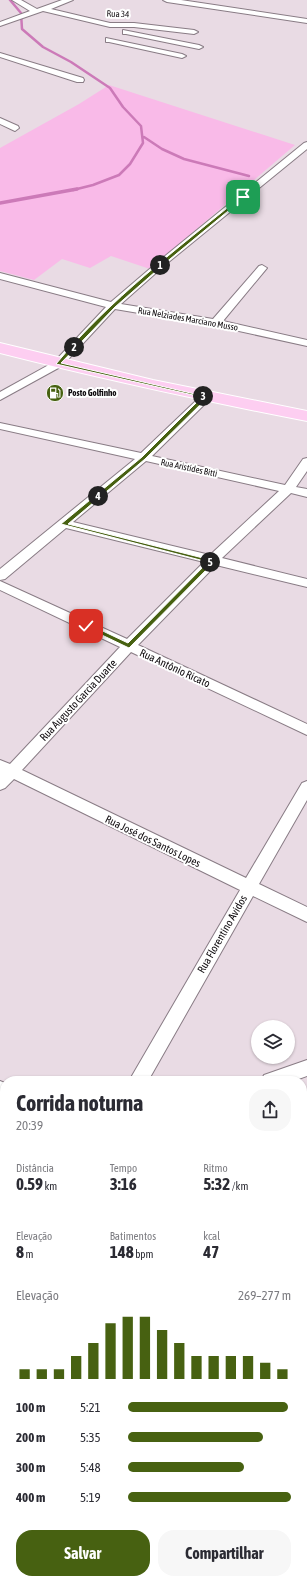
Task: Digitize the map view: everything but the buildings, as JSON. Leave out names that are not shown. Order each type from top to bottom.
[{"type":"main road","points":[[0,348],[58,364],[206,397],[307,416]]},
{"type":"street","name":"Rua 34","points":[[16,0],[38,10],[111,28],[134,25],[194,32]]},
{"type":"street","points":[[0,24],[68,0]]},
{"type":"street","points":[[168,0],[307,22]]},
{"type":"street","points":[[186,3],[205,0]]},
{"type":"street","points":[[182,56],[109,43],[111,28],[199,47]]},
{"type":"street","points":[[0,55],[80,80]]},
{"type":"street","points":[[0,121],[15,128]]},
{"type":"street","points":[[0,397],[58,364],[113,306],[162,263],[307,145]]},
{"type":"street","points":[[216,324],[262,268]]},
{"type":"street","name":"Rua Nelziades Marciano Musso","points":[[0,276],[113,306],[216,324],[307,343]]},
{"type":"street","points":[[0,576],[143,458],[206,397]]},
{"type":"street","name":"Rua Aristides Bitti","points":[[0,426],[307,493]]},
{"type":"street","name":"Rua Augusto Garcia Duarte","points":[[0,784],[6,769],[212,561],[289,488],[307,462]]},
{"type":"street","points":[[64,524],[307,583]]},
{"type":"street","name":"Rua Antônio Ricato","points":[[0,585],[307,730]]},
{"type":"street","name":"Rua José dos Santos Lopes","points":[[6,769],[307,915]]},
{"type":"street","name":"Rua Florentino Avidos","points":[[141,1076],[307,787]]},
{"type":"street","points":[[284,1076],[307,1068]]},
{"type":"shaded area","points":[[109,85],[295,145],[150,269],[111,256],[90,268],[62,259],[34,280],[0,271],[0,148],[79,104]]},
{"type":"waterway","points":[[10,0],[21,13],[22,29],[43,47],[71,62],[110,88],[123,107],[141,126],[143,143],[130,164],[119,175],[93,185],[77,189]]},
{"type":"waterway","points":[[144,137],[162,149],[184,159],[249,176]]},
{"type":"waterway","points":[[0,203],[77,189]]},
{"type":"waterway","points":[[73,190],[77,189]]},
{"type":"place","name":"Posto Golfinho","points":[[55,393]]},
{"type":"route","points":[[86,626],[129,646],[212,561],[64,524],[143,458],[206,397],[58,364],[113,306],[162,263],[243,197]]}]
